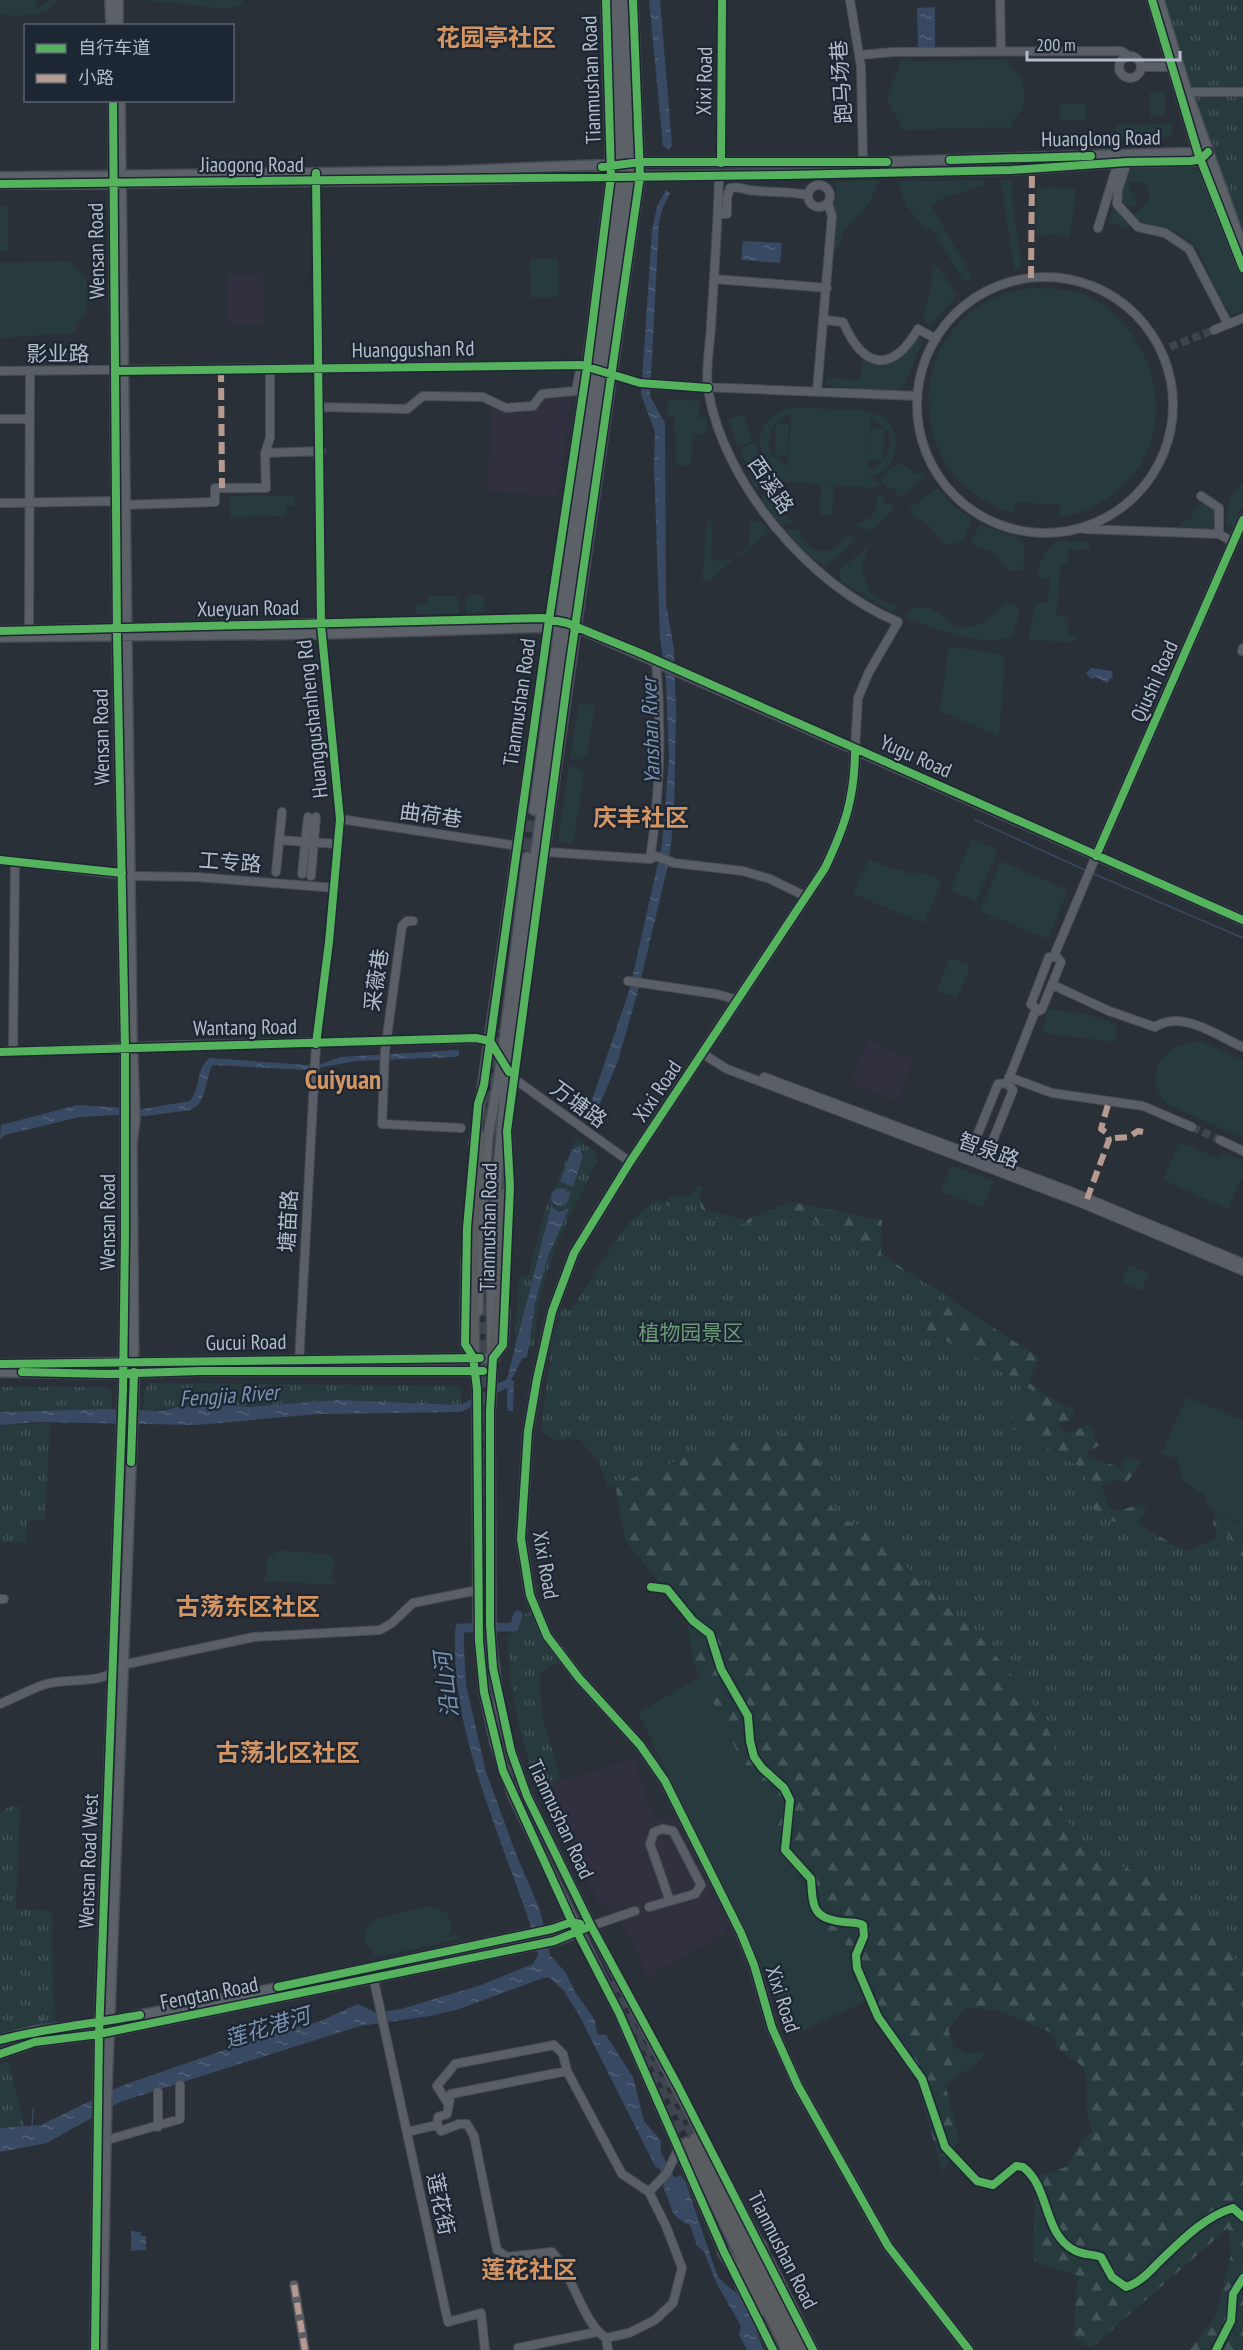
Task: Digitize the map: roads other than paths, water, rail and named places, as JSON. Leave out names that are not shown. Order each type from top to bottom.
[{"type":"highway","points":[[474,1364],[472,1247],[480,1138]]},
{"type":"highway","points":[[493,1364],[500,1311],[504,1196]]},
{"type":"highway","points":[[687,2144],[795,2337]]},
{"type":"highway","points":[[687,2144],[786,2350]]},
{"type":"highway","points":[[760,2245],[801,2350]]},
{"type":"highway","points":[[724,2252],[786,2350]]},
{"type":"main road","points":[[110,0],[111,24]]},
{"type":"main road","points":[[118,0],[118,24]]},
{"type":"main road","name":"Tianmushan Road","points":[[606,0],[622,170]]},
{"type":"main road","name":"Tianmushan Road","points":[[493,1364],[503,1345],[510,1187],[507,1131],[511,1075],[510,1036],[560,624],[587,367],[622,170],[614,0]]},
{"type":"main road","name":"Tianmushan Road","points":[[608,373],[622,170],[623,0]]},
{"type":"main road","name":"Tianmushan Road","points":[[474,1364],[465,1344],[468,1228],[478,1104],[484,1085],[518,846],[608,373],[640,170],[633,0]]},
{"type":"main road","points":[[1152,0],[1171,67],[1243,268]]},
{"type":"main road","points":[[1158,0],[1187,92],[1202,155],[1243,248]]},
{"type":"main road","name":"Wensan Road","points":[[113,102],[117,178],[130,1104],[125,1120],[123,1373]]},
{"type":"main road","points":[[117,178],[120,102]]},
{"type":"main road","name":"Huanglong Road","points":[[622,170],[719,175],[1004,170],[1202,155]]},
{"type":"main road","name":"Huanglong Road","points":[[622,170],[721,163],[1202,155]]},
{"type":"main road","points":[[1003,158],[1009,164],[1004,170]]},
{"type":"main road","points":[[640,170],[862,168],[881,162]]},
{"type":"main road","name":"Jiaogong Road","points":[[0,177],[316,177],[622,170]]},
{"type":"main road","name":"Jiaogong Road","points":[[0,184],[117,178]]},
{"type":"main road","name":"Qiushi Road","points":[[1095,859],[1243,520]]},
{"type":"main road","name":"Tianmushan Road","points":[[560,624],[546,852],[511,1075],[491,1248],[489,1314],[493,1364],[490,1411],[490,1625],[499,1707],[510,1751],[527,1796],[591,1926],[813,2350]]},
{"type":"main road","name":"Tianmushan Road","points":[[560,624],[502,1058],[488,1137],[480,1247],[477,1344],[474,1364],[478,1411],[478,1624],[484,1692],[503,1770],[572,1922],[687,2144],[724,2252],[773,2350]]},
{"type":"main road","name":"Xueyuan Road","points":[[0,637],[122,632],[560,624]]},
{"type":"main road","name":"Yugu Road","points":[[560,624],[659,663],[855,749],[1095,859],[1243,920]]},
{"type":"main road","name":"Xueyuan Road","points":[[0,631],[122,632]]},
{"type":"main road","name":"Xixi Road","points":[[855,749],[853,789],[845,827],[825,868],[704,1054],[630,1162],[574,1253],[558,1294],[545,1340],[528,1431],[520,1525],[530,1595],[552,1645],[640,1745],[665,1781],[741,1933],[754,1965],[772,2028],[793,2077],[888,2246],[969,2350]]},
{"type":"main road","name":"Wensan Road West","points":[[95,2350],[104,2033],[134,1372],[132,1144],[135,1119],[130,1104]]},
{"type":"main road","name":"Gucui Road","points":[[0,1364],[123,1360],[299,1359],[493,1364]]},
{"type":"main road","name":"Gucui Road","points":[[0,1372],[298,1371],[474,1364]]},
{"type":"main road","name":"Wensan Road West","points":[[105,2022],[123,1373]]},
{"type":"main road","points":[[572,1922],[591,1926]]},
{"type":"main road","name":"Fengtan Road","points":[[0,2040],[34,2031],[105,2022],[552,1929],[572,1922]]},
{"type":"main road","name":"Fengtan Road","points":[[0,2054],[48,2039],[104,2033],[554,1941],[591,1926]]},
{"type":"main road","name":"Wensan Road West","points":[[102,2350],[107,2140],[103,2120]]},
{"type":"street","name":"Xixi Road","points":[[721,163],[723,0]]},
{"type":"street","name":"跑马场巷","points":[[850,0],[860,55],[864,161]]},
{"type":"street","points":[[1000,0],[1001,51]]},
{"type":"street","points":[[860,55],[893,52],[1121,51],[1136,58],[1141,67]]},
{"type":"street","points":[[1129,56],[1120,62],[1119,69],[1122,76],[1133,78],[1141,67]]},
{"type":"street","points":[[1141,67],[1171,67]]},
{"type":"street","points":[[1187,92],[1243,92]]},
{"type":"street","points":[[1098,228],[1115,172],[1128,162]]},
{"type":"street","points":[[1128,162],[1118,190],[1117,204],[1138,226],[1165,233],[1189,249],[1228,324]]},
{"type":"street","points":[[821,186],[823,173]]},
{"type":"street","name":"西溪路","points":[[719,175],[708,388],[715,416],[736,469],[771,521],[809,563],[839,589],[898,622],[869,672],[858,698],[855,749]]},
{"type":"street","name":"Huanggushanheng Rd","points":[[316,177],[322,629],[339,819],[335,888],[316,1044]]},
{"type":"street","points":[[718,214],[727,214],[728,192],[730,188],[737,186],[750,190],[787,190],[808,195]]},
{"type":"street","points":[[821,186],[811,189],[808,195],[809,202],[815,207],[822,207],[828,203]]},
{"type":"street","points":[[817,391],[825,320],[832,216],[828,203],[829,192],[821,186]]},
{"type":"street","points":[[1079,529],[1112,516],[1134,497],[1162,461],[1171,434],[1173,407],[1166,349],[1144,323],[1109,294],[1070,279],[1047,277],[1016,281],[983,292],[954,316],[936,339],[922,372],[917,396],[918,426],[934,469],[965,507],[981,518],[1011,529],[1030,532],[1079,529],[1219,534],[1233,542]]},
{"type":"street","points":[[714,279],[827,288]]},
{"type":"street","points":[[1214,330],[1243,318]]},
{"type":"street","points":[[825,320],[843,322],[862,354],[873,359],[885,360],[897,355],[908,346],[918,329],[936,339]]},
{"type":"street","points":[[320,407],[408,409],[423,396],[483,397],[506,408],[533,406],[542,394],[576,391],[587,367]]},
{"type":"street","name":"Huanggushan Rd","points":[[120,371],[587,367],[654,385],[917,396]]},
{"type":"street","points":[[0,503],[215,502],[215,488],[266,488],[265,453],[270,438],[270,370]]},
{"type":"street","name":"影业路","points":[[0,371],[120,371]]},
{"type":"street","points":[[29,630],[30,371]]},
{"type":"street","points":[[0,419],[30,419]]},
{"type":"street","points":[[265,453],[321,451]]},
{"type":"street","points":[[1201,496],[1217,504],[1220,513],[1219,534]]},
{"type":"street","points":[[653,858],[657,814],[659,663]]},
{"type":"street","points":[[276,872],[282,812]]},
{"type":"street","points":[[312,817],[314,842],[306,875],[305,842],[312,817]]},
{"type":"street","name":"曲荷巷","points":[[339,819],[518,846]]},
{"type":"street","points":[[279,840],[338,844]]},
{"type":"street","points":[[546,852],[653,858],[671,860],[688,866],[743,871],[778,883],[807,897]]},
{"type":"street","points":[[1056,957],[1095,859]]},
{"type":"street","name":"工专路","points":[[0,861],[126,874],[335,888]]},
{"type":"street","points":[[13,1052],[15,861]]},
{"type":"street","name":"采薇巷","points":[[413,921],[407,921],[402,926],[384,1057],[382,1124],[461,1128]]},
{"type":"street","points":[[1049,957],[1056,957],[1061,962],[1053,985],[1042,1009],[1036,1010],[1031,1004],[1049,957]]},
{"type":"street","points":[[629,981],[716,994],[738,1000]]},
{"type":"street","points":[[1053,985],[1109,1011],[1155,1026],[1165,1020],[1179,1019],[1243,1047]]},
{"type":"street","points":[[984,1164],[1013,1090],[1008,1080],[1036,1010]]},
{"type":"street","name":"Wantang Road","points":[[0,1052],[476,1038],[490,1041]]},
{"type":"street","points":[[490,1041],[511,1075]]},
{"type":"street","name":"塘苗路","points":[[298,1371],[316,1044]]},
{"type":"street","name":"智泉路","points":[[704,1054],[722,1064],[816,1095],[1243,1271]]},
{"type":"street","name":"万塘路","points":[[511,1075],[630,1162]]},
{"type":"street","points":[[968,1158],[998,1084],[1008,1080],[1052,1094],[1143,1106],[1192,1127]]},
{"type":"street","points":[[1220,1140],[1243,1150]]},
{"type":"street","name":"智泉路","points":[[984,1164],[1070,1191],[1243,1263]]},
{"type":"street","points":[[0,1704],[44,1685],[113,1675],[122,1665],[254,1637],[369,1633],[392,1623],[413,1603],[478,1590]]},
{"type":"street","points":[[649,1907],[695,1894],[701,1885],[673,1831],[663,1829],[654,1832],[650,1844],[670,1901]]},
{"type":"street","points":[[591,1926],[635,1911]]},
{"type":"street","points":[[371,1967],[374,1978]]},
{"type":"street","name":"莲花街","points":[[374,1978],[448,2322],[481,2313],[484,2350]]},
{"type":"street","points":[[448,2105],[437,2086],[455,2064],[554,2045],[563,2054],[567,2071],[622,2174],[649,2192],[666,2226],[682,2268],[672,2303],[655,2320],[628,2333],[606,2338],[597,2332],[571,2284],[564,2264],[552,2252],[507,2257],[497,2250],[474,2136],[467,2124],[459,2124],[441,2131],[437,2125],[438,2117],[447,2114],[451,2094],[567,2071]]},
{"type":"street","points":[[107,2140],[180,2119],[180,2085]]},
{"type":"street","points":[[158,2092],[158,2127]]},
{"type":"street","points":[[407,2132],[437,2125]]},
{"type":"street","points":[[649,2192],[667,2173],[687,2144]]},
{"type":"street","points":[[294,2285],[305,2350]]},
{"type":"street","points":[[518,2348],[597,2332]]},
{"type":"street","points":[[606,2338],[608,2350]]},
{"type":"water","points":[[649,0],[660,0],[672,145],[669,150],[663,146]]},
{"type":"water","points":[[935,7],[935,47],[918,47],[917,8]]},
{"type":"water","points":[[666,190],[670,193],[659,223],[650,396],[665,423],[666,603],[674,650],[676,711],[674,816],[669,861],[639,987],[618,1061],[594,1118],[589,1119],[587,1115],[630,988],[662,845],[669,758],[666,680],[660,637],[654,466],[655,432],[641,394],[652,231],[657,206]]},
{"type":"water","points":[[743,241],[782,243],[780,263],[741,260]]},
{"type":"water","points":[[1091,668],[1112,671],[1113,676],[1107,683],[1096,677],[1091,679],[1086,673]]},
{"type":"water","points":[[459,1050],[459,1055],[455,1057],[356,1061],[307,1070],[213,1065],[200,1102],[190,1110],[146,1116],[80,1117],[5,1135],[0,1140],[1,1125],[77,1105],[143,1109],[190,1101],[203,1066],[211,1058],[307,1065],[321,1064],[340,1057]]},
{"type":"water","points":[[578,1147],[583,1156],[573,1187],[560,1181],[572,1150]]},
{"type":"water","points":[[560,1188],[566,1191],[569,1197],[566,1203],[560,1206],[554,1203],[551,1197],[554,1191]]},
{"type":"water","points":[[551,1207],[559,1212],[569,1208],[547,1259],[535,1303],[527,1357],[522,1359],[511,1380],[514,1381],[513,1411],[508,1411],[507,1408],[507,1388],[461,1412],[318,1414],[197,1425],[38,1422],[0,1425],[0,1412],[108,1409],[164,1411],[178,1407],[227,1405],[249,1407],[337,1400],[461,1405],[507,1379]]},
{"type":"water","points":[[456,1629],[463,1630],[466,1685],[486,1772],[516,1854],[540,1910],[550,1955],[566,1973],[575,1992],[595,2020],[597,2034],[606,2035],[633,2077],[644,2121],[661,2141],[660,2169],[655,2166],[579,2015],[564,1991],[550,1978],[543,1978],[459,2009],[430,2016],[360,2026],[148,2093],[120,2102],[47,2143],[0,2152],[0,2128],[41,2125],[121,2086],[270,2034],[318,2022],[358,2004],[376,2013],[401,2009],[481,1985],[533,1964],[538,1955],[530,1924],[491,1817],[468,1740],[455,1665]]},
{"type":"water","points":[[681,2175],[686,2183],[717,2275],[741,2297],[747,2306],[764,2350],[747,2350],[739,2335],[741,2326],[717,2284],[704,2252],[697,2246],[690,2225],[677,2218],[673,2212],[664,2190],[664,2184],[665,2181]]},
{"type":"water","points":[[131,2231],[141,2232],[141,2236],[146,2236],[146,2250],[131,2251]]},
{"type":"waterway","points":[[975,820],[1085,870]]},
{"type":"waterway","points":[[1092,873],[1243,938]]},
{"type":"waterway","name":"沿山河","points":[[459,1642],[460,1628],[514,1627],[518,1615]]},
{"type":"waterway","points":[[41,2026],[42,2015]]},
{"type":"waterway","points":[[32,2126],[33,2109]]},
{"type":"waterway","name":"沿山河","points":[[656,2153],[675,2188]]},
{"type":"tunnel","points":[[1170,347],[1214,330]]},
{"type":"tunnel","points":[[524,868],[533,799]]},
{"type":"tunnel","points":[[480,1138],[486,1095],[501,1030]]},
{"type":"tunnel","points":[[1192,1127],[1220,1140]]},
{"type":"tunnel","points":[[482,1297],[482,1550]]},
{"type":"tunnel","points":[[485,1660],[503,1754],[529,1819]]},
{"type":"tunnel","points":[[615,1980],[696,2139]]},
{"type":"tunnel","points":[[628,2024],[687,2144]]},
{"type":"district","name":"花园亭社区","points":[[496,37]]},
{"type":"district","name":"庆丰社区","points":[[641,817]]},
{"type":"district","name":"Cuiyuan","points":[[343,1079]]},
{"type":"district","name":"古荡东区社区","points":[[248,1606]]},
{"type":"district","name":"古荡北区社区","points":[[288,1752]]},
{"type":"district","name":"莲花社区","points":[[529,2269]]},
{"type":"water label","name":"Yanshan River","points":[[650,731]]},
{"type":"water label","name":"Fengjia River","points":[[229,1395]]},
{"type":"water label","name":"莲花港河","points":[[267,2027]]},
{"type":"park label","name":"植物园景区","points":[[691,1332]]}]
